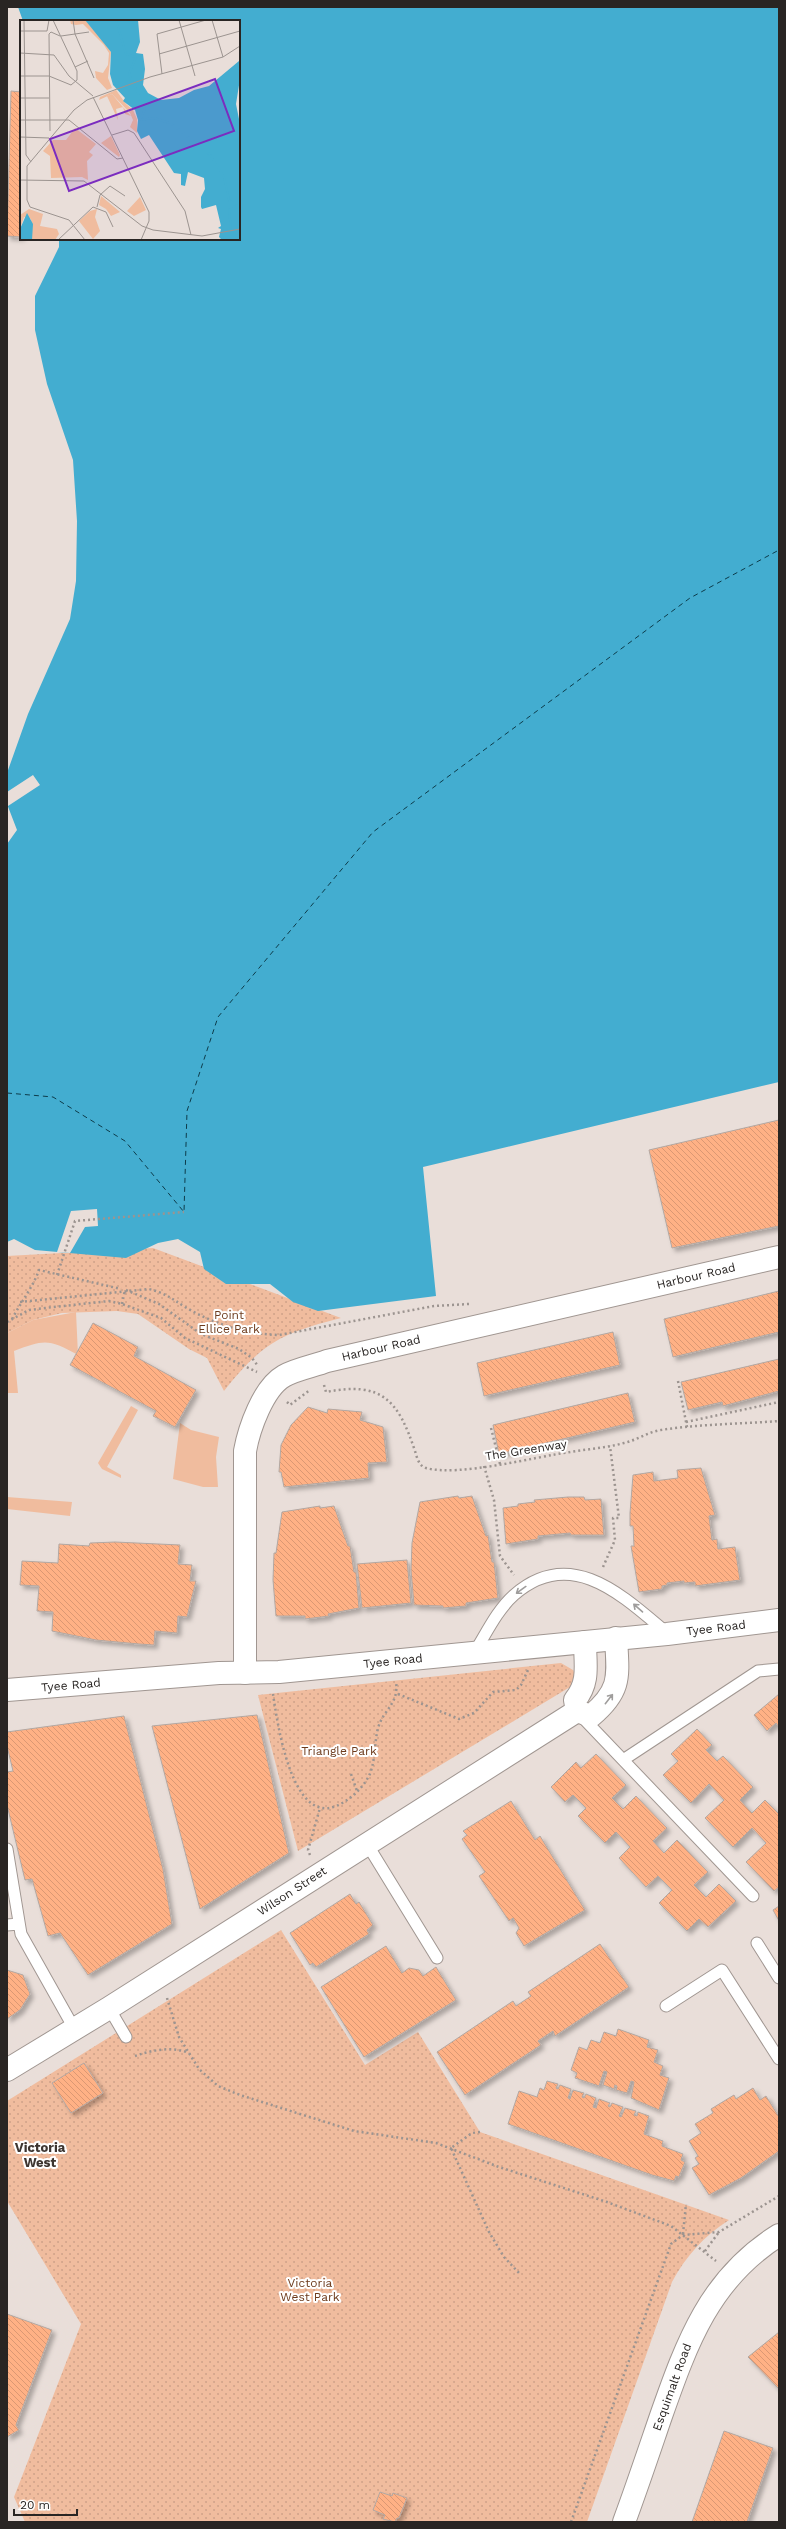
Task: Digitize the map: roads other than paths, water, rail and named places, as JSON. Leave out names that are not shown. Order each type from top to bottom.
[{"type":"street","name":"Harbour Road","points":[[245,1672],[245,1451],[254,1416],[273,1387],[283,1376],[327,1361],[779,1257]]},
{"type":"street","name":"Tyee Road","points":[[7,1690],[245,1672],[279,1672],[668,1634],[779,1620]]},
{"type":"street","points":[[584,1642],[586,1677],[584,1690],[575,1700],[577,1711],[591,1716],[605,1705],[614,1693],[617,1674],[616,1638]]},
{"type":"street","name":"Wilson Street","points":[[7,2070],[75,2030],[577,1711]]},
{"type":"street","name":"Esquimalt Road","points":[[624,2522],[684,2349],[705,2310],[730,2276],[763,2245],[779,2235]]},
{"type":"lane","points":[[474,1653],[505,1605],[524,1588],[534,1582],[557,1575],[571,1574],[597,1581],[633,1604],[668,1634]]},
{"type":"lane","points":[[623,1760],[758,1671],[779,1669]]},
{"type":"lane","points":[[577,1711],[753,1896]]},
{"type":"lane","points":[[367,1844],[437,1958]]},
{"type":"lane","points":[[7,1848],[9,1872],[21,1934],[75,2030]]},
{"type":"lane","points":[[7,1925],[19,1924]]},
{"type":"lane","points":[[757,1943],[779,1978]]},
{"type":"lane","points":[[666,2006],[722,1970],[779,2059]]},
{"type":"lane","points":[[109,2008],[126,2037]]},
{"type":"water","points":[[18,7],[779,7],[779,1082],[423,1167],[436,1296],[318,1311],[293,1302],[270,1284],[226,1284],[204,1269],[200,1252],[178,1239],[158,1243],[126,1258],[35,1250],[14,1239],[7,1242],[7,844],[17,830],[7,804],[7,773],[28,714],[70,619],[76,581],[77,521],[73,460],[47,384],[35,330],[35,296],[59,247],[59,240],[240,240],[240,20],[23,20]]},
{"type":"district","name":"Victoria West","points":[[40,2154]]},
{"type":"park label","name":"Point Ellice Park","points":[[229,1322]]},
{"type":"park label","name":"Triangle Park","points":[[339,1751]]},
{"type":"park label","name":"Victoria West Park","points":[[310,2290]]}]
